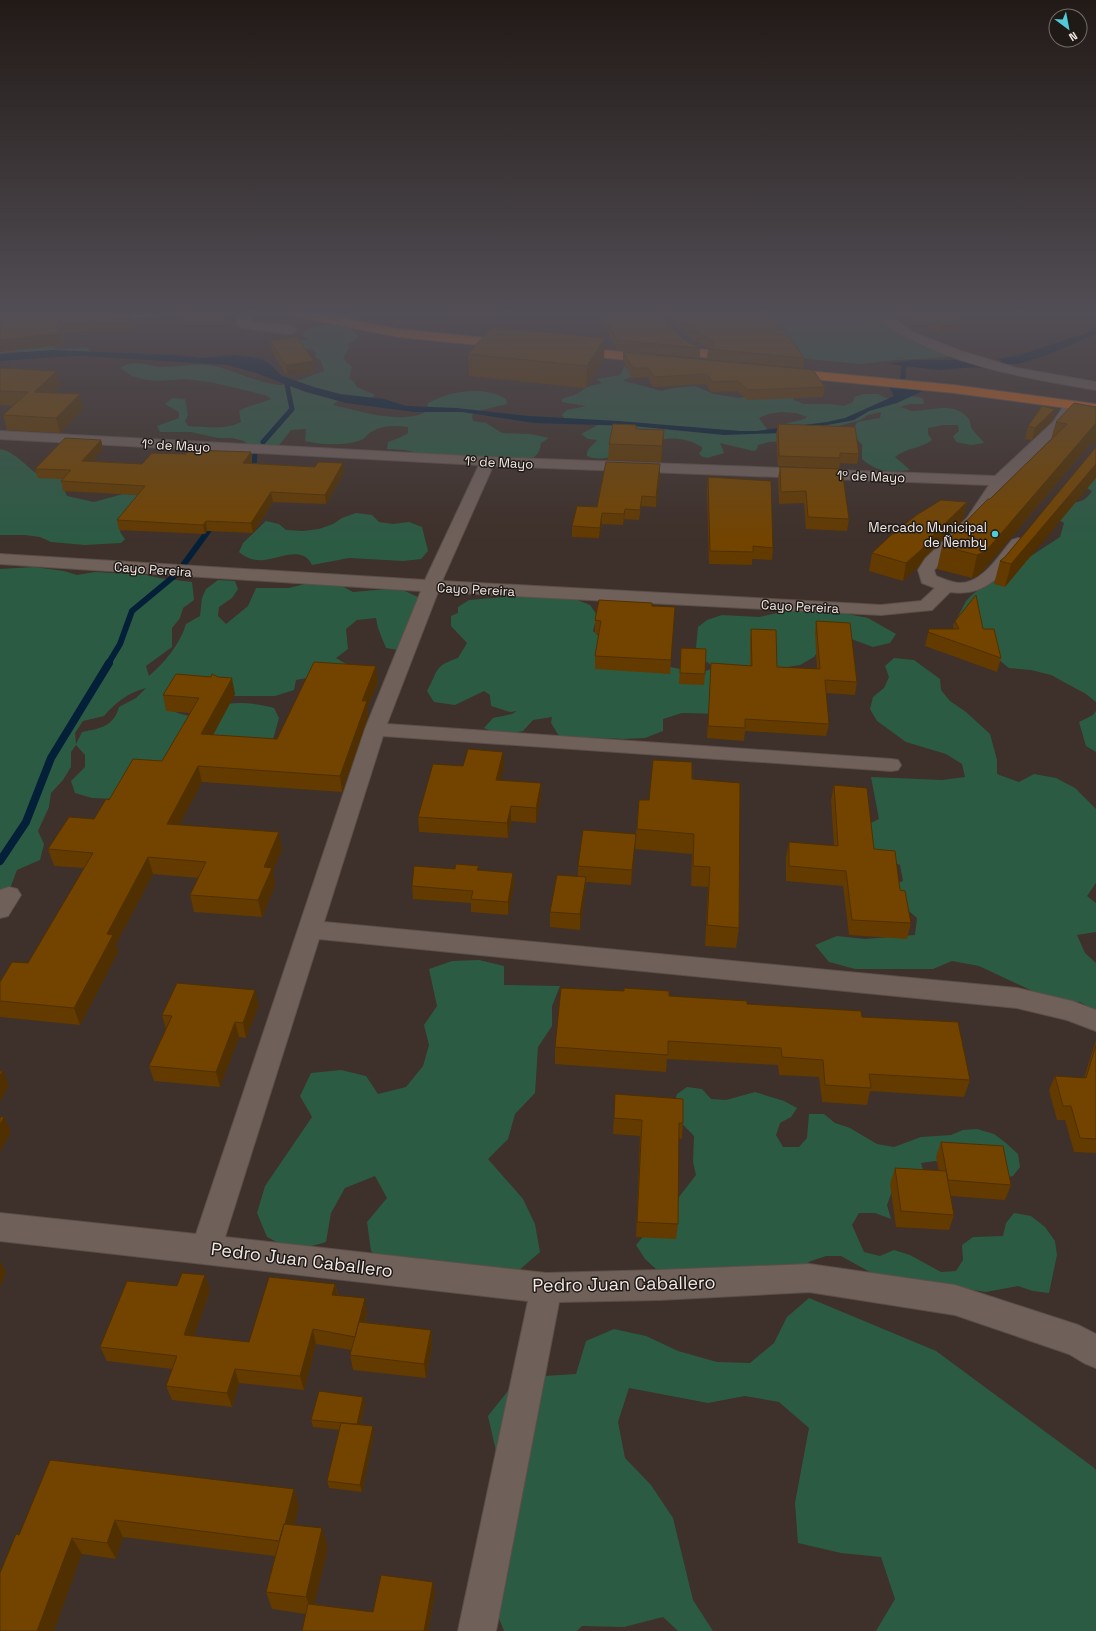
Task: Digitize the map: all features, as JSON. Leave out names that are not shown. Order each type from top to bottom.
[{"type":"highway","points":[[980,389],[1070,408],[1096,408]]},
{"type":"highway","points":[[1003,389],[1096,399]]},
{"type":"street","points":[[1028,532],[983,583],[966,589],[945,587],[928,580],[926,570],[931,563],[974,521],[999,482],[1046,438],[1070,408],[1096,417]]},
{"type":"street","name":"1º de Mayo","points":[[0,435],[488,461],[999,482]]},
{"type":"street","points":[[206,1248],[375,729],[430,586],[488,461]]},
{"type":"street","name":"Cayo Pereira","points":[[0,559],[430,586],[881,610],[926,606],[945,587]]},
{"type":"street","points":[[375,729],[891,765]]},
{"type":"street","points":[[309,929],[1017,998],[1072,1012],[1096,1021]]},
{"type":"street","name":"Pedro Juan Caballero","points":[[0,1226],[206,1248],[546,1288],[659,1285],[809,1278],[955,1300],[1078,1341],[1096,1352]]},
{"type":"street","points":[[477,1631],[546,1288]]},
{"type":"green space","points":[[240,389],[362,389],[375,395],[369,400],[340,399],[333,405],[382,416],[395,417],[419,415],[429,410],[427,404],[435,399],[455,393],[466,391],[488,392],[506,399],[507,404],[482,410],[472,415],[473,421],[486,423],[502,433],[530,434],[549,438],[541,443],[540,450],[536,455],[526,462],[430,455],[404,450],[387,449],[388,442],[408,433],[408,427],[398,426],[382,427],[368,434],[361,440],[341,444],[326,444],[305,441],[306,429],[291,430],[277,448],[250,447],[244,441],[232,438],[218,438],[191,432],[160,432],[157,426],[179,418],[179,412],[165,404],[172,398],[185,399],[188,415],[185,421],[188,426],[215,427],[235,425],[241,422],[239,411],[271,399],[265,395]]},
{"type":"green space","points":[[584,389],[655,389],[662,391],[668,389],[702,389],[714,394],[739,398],[762,393],[795,389],[794,400],[804,404],[830,404],[844,406],[853,402],[854,397],[864,394],[878,394],[886,398],[899,399],[909,396],[923,398],[924,404],[910,404],[900,407],[912,411],[942,408],[956,410],[968,418],[972,429],[984,443],[971,445],[956,442],[953,436],[959,431],[958,425],[943,425],[928,428],[928,434],[932,440],[923,445],[905,451],[895,457],[910,470],[891,471],[879,469],[873,467],[862,459],[862,445],[852,433],[857,422],[880,418],[881,412],[868,415],[861,420],[782,441],[758,445],[757,449],[754,451],[720,443],[724,453],[707,458],[701,456],[699,453],[702,450],[702,447],[685,440],[669,439],[653,441],[612,457],[599,458],[587,456],[589,449],[597,440],[588,439],[581,434],[598,425],[566,421],[562,415],[567,410],[586,406],[562,402],[562,399],[577,394]],"holes":[[[781,412],[796,413],[807,417],[782,426],[777,433],[765,433],[767,429],[759,418],[768,414]]]},
{"type":"green space","points":[[0,449],[16,456],[39,475],[70,463],[64,489],[67,496],[94,502],[123,494],[139,495],[122,524],[120,532],[125,539],[121,543],[85,545],[51,542],[40,537],[25,535],[0,535]]},
{"type":"green space","points":[[1096,454],[1096,702],[1086,694],[1051,675],[1031,670],[1009,668],[968,635],[953,626],[966,601],[974,593],[1060,537],[1064,523],[1051,516],[1064,502],[1083,500],[1092,491],[1081,485]]},
{"type":"green space","points":[[356,513],[372,515],[379,522],[393,524],[409,522],[422,527],[428,551],[421,559],[403,561],[349,558],[312,565],[308,559],[297,554],[257,560],[250,559],[239,552],[243,543],[266,521],[279,524],[286,530],[303,531],[319,529]]},
{"type":"green space","points":[[34,567],[64,571],[77,575],[95,572],[146,575],[192,582],[194,600],[183,608],[180,618],[172,628],[172,647],[146,666],[149,676],[161,665],[176,646],[186,624],[200,616],[202,598],[206,589],[218,580],[235,581],[238,589],[232,598],[219,607],[218,616],[226,624],[248,606],[256,588],[289,588],[305,584],[325,582],[342,586],[353,592],[388,589],[405,591],[418,597],[426,605],[419,633],[419,642],[404,651],[386,648],[378,628],[376,618],[357,620],[346,629],[348,649],[336,658],[348,665],[317,676],[296,680],[294,690],[275,696],[233,696],[169,709],[189,716],[198,716],[225,704],[253,704],[274,708],[279,718],[272,743],[116,799],[92,798],[75,793],[71,781],[85,767],[85,755],[76,745],[71,752],[71,767],[63,780],[51,793],[49,807],[38,831],[44,844],[40,860],[17,870],[0,915],[0,569]],"holes":[[[146,688],[136,698],[119,707],[110,723],[100,728],[82,732],[76,744],[75,733],[83,721],[104,716],[113,706],[123,699]]]},
{"type":"green space","points":[[539,594],[575,599],[590,605],[597,615],[593,631],[603,640],[661,665],[699,673],[715,668],[703,659],[696,648],[698,627],[707,620],[722,615],[759,617],[792,610],[832,611],[868,618],[896,634],[890,643],[873,647],[838,634],[820,648],[814,657],[800,665],[775,669],[726,714],[682,713],[663,719],[663,731],[645,738],[624,739],[559,736],[551,723],[552,717],[533,720],[523,731],[501,735],[484,728],[493,718],[512,714],[517,711],[510,712],[491,706],[490,695],[484,691],[455,705],[434,702],[427,691],[437,670],[444,664],[458,658],[467,643],[451,626],[451,616],[458,613],[458,607],[469,600]]},
{"type":"green space","points":[[894,658],[914,660],[940,679],[941,690],[950,701],[966,712],[990,734],[997,760],[997,774],[1019,782],[1034,774],[1056,778],[1075,788],[1096,809],[1096,883],[1087,896],[1096,903],[1096,932],[1077,935],[1085,953],[1096,963],[1096,1011],[1080,1002],[1054,1001],[979,966],[952,961],[933,969],[855,969],[829,962],[815,945],[837,936],[865,939],[915,935],[917,918],[883,889],[903,881],[900,865],[878,856],[861,843],[861,828],[879,819],[871,777],[942,780],[965,777],[962,764],[946,754],[906,742],[877,721],[870,709],[873,697],[884,688],[889,677],[885,666]]},
{"type":"green space","points":[[1096,711],[1096,752],[1086,746],[1079,722],[1093,715]]},
{"type":"green space","points":[[479,960],[504,966],[504,985],[560,986],[552,1006],[552,1026],[538,1047],[535,1093],[515,1114],[508,1139],[488,1159],[523,1199],[535,1224],[540,1252],[517,1272],[395,1269],[371,1251],[367,1222],[387,1198],[375,1176],[345,1188],[331,1213],[326,1242],[294,1251],[267,1237],[257,1213],[265,1186],[312,1117],[300,1096],[311,1073],[341,1070],[366,1076],[378,1094],[406,1087],[423,1066],[429,1045],[424,1025],[437,1006],[429,969],[452,961]]},
{"type":"green space","points":[[687,1087],[702,1089],[711,1099],[726,1100],[755,1092],[784,1101],[797,1108],[791,1117],[780,1123],[776,1135],[783,1147],[799,1147],[807,1138],[809,1114],[824,1114],[835,1123],[850,1128],[877,1144],[894,1147],[921,1137],[951,1135],[963,1130],[977,1129],[994,1134],[1018,1154],[1020,1167],[1013,1176],[999,1179],[968,1169],[935,1161],[921,1163],[925,1176],[891,1181],[891,1194],[887,1205],[891,1219],[875,1213],[859,1213],[852,1225],[864,1252],[880,1256],[894,1250],[910,1255],[941,1272],[956,1271],[963,1260],[962,1245],[973,1237],[1003,1236],[1006,1223],[1014,1213],[1031,1216],[1045,1227],[1055,1241],[1057,1255],[1049,1293],[1033,1291],[1018,1286],[986,1292],[934,1284],[886,1281],[841,1256],[826,1256],[811,1261],[799,1268],[686,1277],[656,1269],[645,1259],[636,1245],[646,1233],[674,1226],[679,1197],[696,1175],[693,1162],[694,1136],[678,1118],[675,1108],[677,1094]]},
{"type":"green space","points":[[809,1298],[936,1351],[1096,1470],[1096,1631],[876,1631],[895,1599],[881,1557],[841,1553],[798,1543],[795,1503],[809,1428],[779,1402],[745,1396],[708,1403],[629,1388],[618,1422],[625,1458],[651,1485],[673,1518],[693,1600],[713,1631],[678,1631],[663,1617],[624,1627],[582,1626],[577,1631],[504,1631],[494,1606],[491,1491],[496,1451],[488,1416],[511,1387],[544,1376],[576,1374],[586,1341],[614,1329],[646,1336],[678,1351],[717,1362],[750,1363],[774,1343],[787,1317]]},
{"type":"water","points":[[298,389],[322,389],[340,394],[384,399],[406,406],[457,408],[528,416],[757,431],[827,422],[845,418],[894,396],[890,389],[925,390],[897,403],[869,411],[854,420],[781,433],[724,435],[633,426],[534,423],[462,412],[414,412],[346,403]]},
{"type":"building","points":[[0,389],[37,389],[34,392],[80,394],[56,418],[3,415],[28,392],[0,391]]},
{"type":"building","points":[[747,389],[771,389],[748,390]]},
{"type":"building","points":[[1074,403],[1096,407],[1096,423],[986,551],[977,555],[942,546],[988,499],[990,499],[1067,424],[1056,422]]},
{"type":"building","points":[[1042,406],[1055,409],[1035,428],[1028,426]]},
{"type":"building","points":[[613,424],[636,425],[636,429],[664,430],[662,446],[609,444]]},
{"type":"building","points":[[778,424],[855,427],[859,454],[840,453],[840,458],[779,456]]},
{"type":"building","points":[[65,438],[101,440],[82,461],[142,464],[152,453],[186,454],[190,450],[251,452],[243,463],[315,467],[318,462],[343,463],[325,495],[271,492],[251,523],[206,521],[203,525],[117,520],[145,486],[61,481],[71,470],[35,469]]},
{"type":"building","points":[[1096,447],[1096,464],[1011,564],[1000,561],[1005,557]]},
{"type":"building","points":[[606,462],[660,464],[656,497],[642,496],[640,510],[625,509],[624,514],[602,513],[600,528],[572,526],[577,506],[597,507]]},
{"type":"building","points":[[780,467],[842,469],[849,519],[808,517],[806,491],[781,492]]},
{"type":"building","points":[[708,477],[771,481],[773,548],[753,546],[753,552],[710,551]]},
{"type":"building","points":[[941,500],[967,502],[928,540],[922,549],[906,563],[872,553],[890,536],[918,514]]},
{"type":"building","points":[[976,595],[983,629],[994,629],[1001,658],[928,632],[929,629],[959,629],[955,621]]},
{"type":"building","points":[[599,600],[652,603],[652,606],[675,607],[671,660],[595,656],[601,621],[595,620]]},
{"type":"building","points":[[816,621],[850,623],[857,682],[825,680],[829,724],[745,719],[745,728],[708,726],[711,663],[752,666],[751,629],[776,630],[777,667],[820,669]]},
{"type":"building","points":[[681,648],[706,649],[705,674],[680,673]]},
{"type":"building","points":[[314,662],[376,666],[362,701],[367,701],[340,776],[198,766],[167,824],[279,832],[264,867],[272,868],[258,900],[190,895],[206,862],[148,857],[107,934],[113,935],[74,1008],[0,1001],[0,982],[12,962],[28,963],[93,853],[48,849],[69,817],[94,819],[106,799],[109,800],[133,759],[162,761],[199,698],[163,695],[176,674],[211,677],[212,674],[218,677],[232,678],[201,734],[277,739]]},
{"type":"building","points":[[468,749],[503,752],[496,780],[541,783],[536,808],[511,806],[507,823],[418,817],[433,764],[463,766]]},
{"type":"building","points":[[653,760],[692,762],[692,779],[740,783],[739,928],[707,925],[710,867],[693,866],[694,834],[637,829],[639,800],[649,800]]},
{"type":"building","points":[[834,785],[867,788],[874,849],[895,851],[900,890],[905,891],[911,923],[852,920],[846,871],[789,866],[789,842],[838,846]]},
{"type":"building","points":[[583,830],[636,834],[632,870],[578,866]]},
{"type":"building","points":[[456,864],[479,866],[477,870],[513,873],[508,902],[471,899],[473,891],[412,886],[414,866],[455,869]]},
{"type":"building","points":[[557,875],[586,877],[580,914],[550,912]]},
{"type":"building","points":[[177,983],[255,990],[243,1023],[235,1022],[216,1072],[149,1066],[172,1016],[162,1015]]},
{"type":"building","points":[[561,988],[624,991],[624,988],[669,991],[669,996],[747,1001],[747,1004],[861,1011],[862,1017],[958,1022],[970,1080],[869,1074],[871,1088],[825,1085],[823,1060],[782,1057],[781,1048],[668,1041],[668,1055],[555,1047]]},
{"type":"building","points":[[1096,1045],[1096,1139],[1080,1138],[1071,1106],[1063,1106],[1055,1076],[1086,1078]]},
{"type":"building","points":[[615,1094],[683,1099],[683,1123],[679,1123],[678,1224],[637,1222],[642,1120],[614,1118]]},
{"type":"building","points":[[0,1117],[4,1117],[0,1125]]},
{"type":"building","points":[[941,1142],[1003,1146],[1011,1185],[948,1180]]},
{"type":"building","points":[[895,1168],[946,1171],[954,1215],[901,1211]]},
{"type":"building","points":[[182,1273],[205,1275],[184,1335],[249,1342],[269,1277],[335,1284],[332,1295],[365,1298],[355,1337],[313,1329],[300,1376],[235,1369],[227,1393],[166,1386],[177,1356],[100,1347],[127,1281],[177,1286]]},
{"type":"building","points":[[359,1322],[431,1330],[424,1364],[350,1355]]},
{"type":"building","points":[[319,1391],[363,1397],[357,1424],[311,1420]]},
{"type":"building","points":[[341,1423],[373,1426],[360,1485],[327,1481]]},
{"type":"building","points":[[50,1460],[294,1489],[279,1541],[115,1520],[107,1543],[72,1538],[37,1631],[0,1631],[0,1573],[16,1534],[19,1535]]},
{"type":"building","points":[[284,1524],[322,1528],[306,1597],[266,1592]]},
{"type":"building","points":[[381,1575],[433,1582],[424,1631],[302,1631],[308,1604],[373,1612]]},
{"type":"waterway","points":[[263,442],[292,409],[288,389]]},
{"type":"waterway","points":[[254,468],[255,451]]},
{"type":"waterway","points":[[253,474],[254,467]]},
{"type":"waterway","points":[[184,564],[214,523]]},
{"type":"waterway","points":[[108,664],[120,644],[132,611],[179,572]]},
{"type":"waterway","points":[[0,861],[26,822],[51,758],[109,663]]},
{"type":"place","name":"Mercado Municipal de Ñemby","points":[[995,534]]}]
